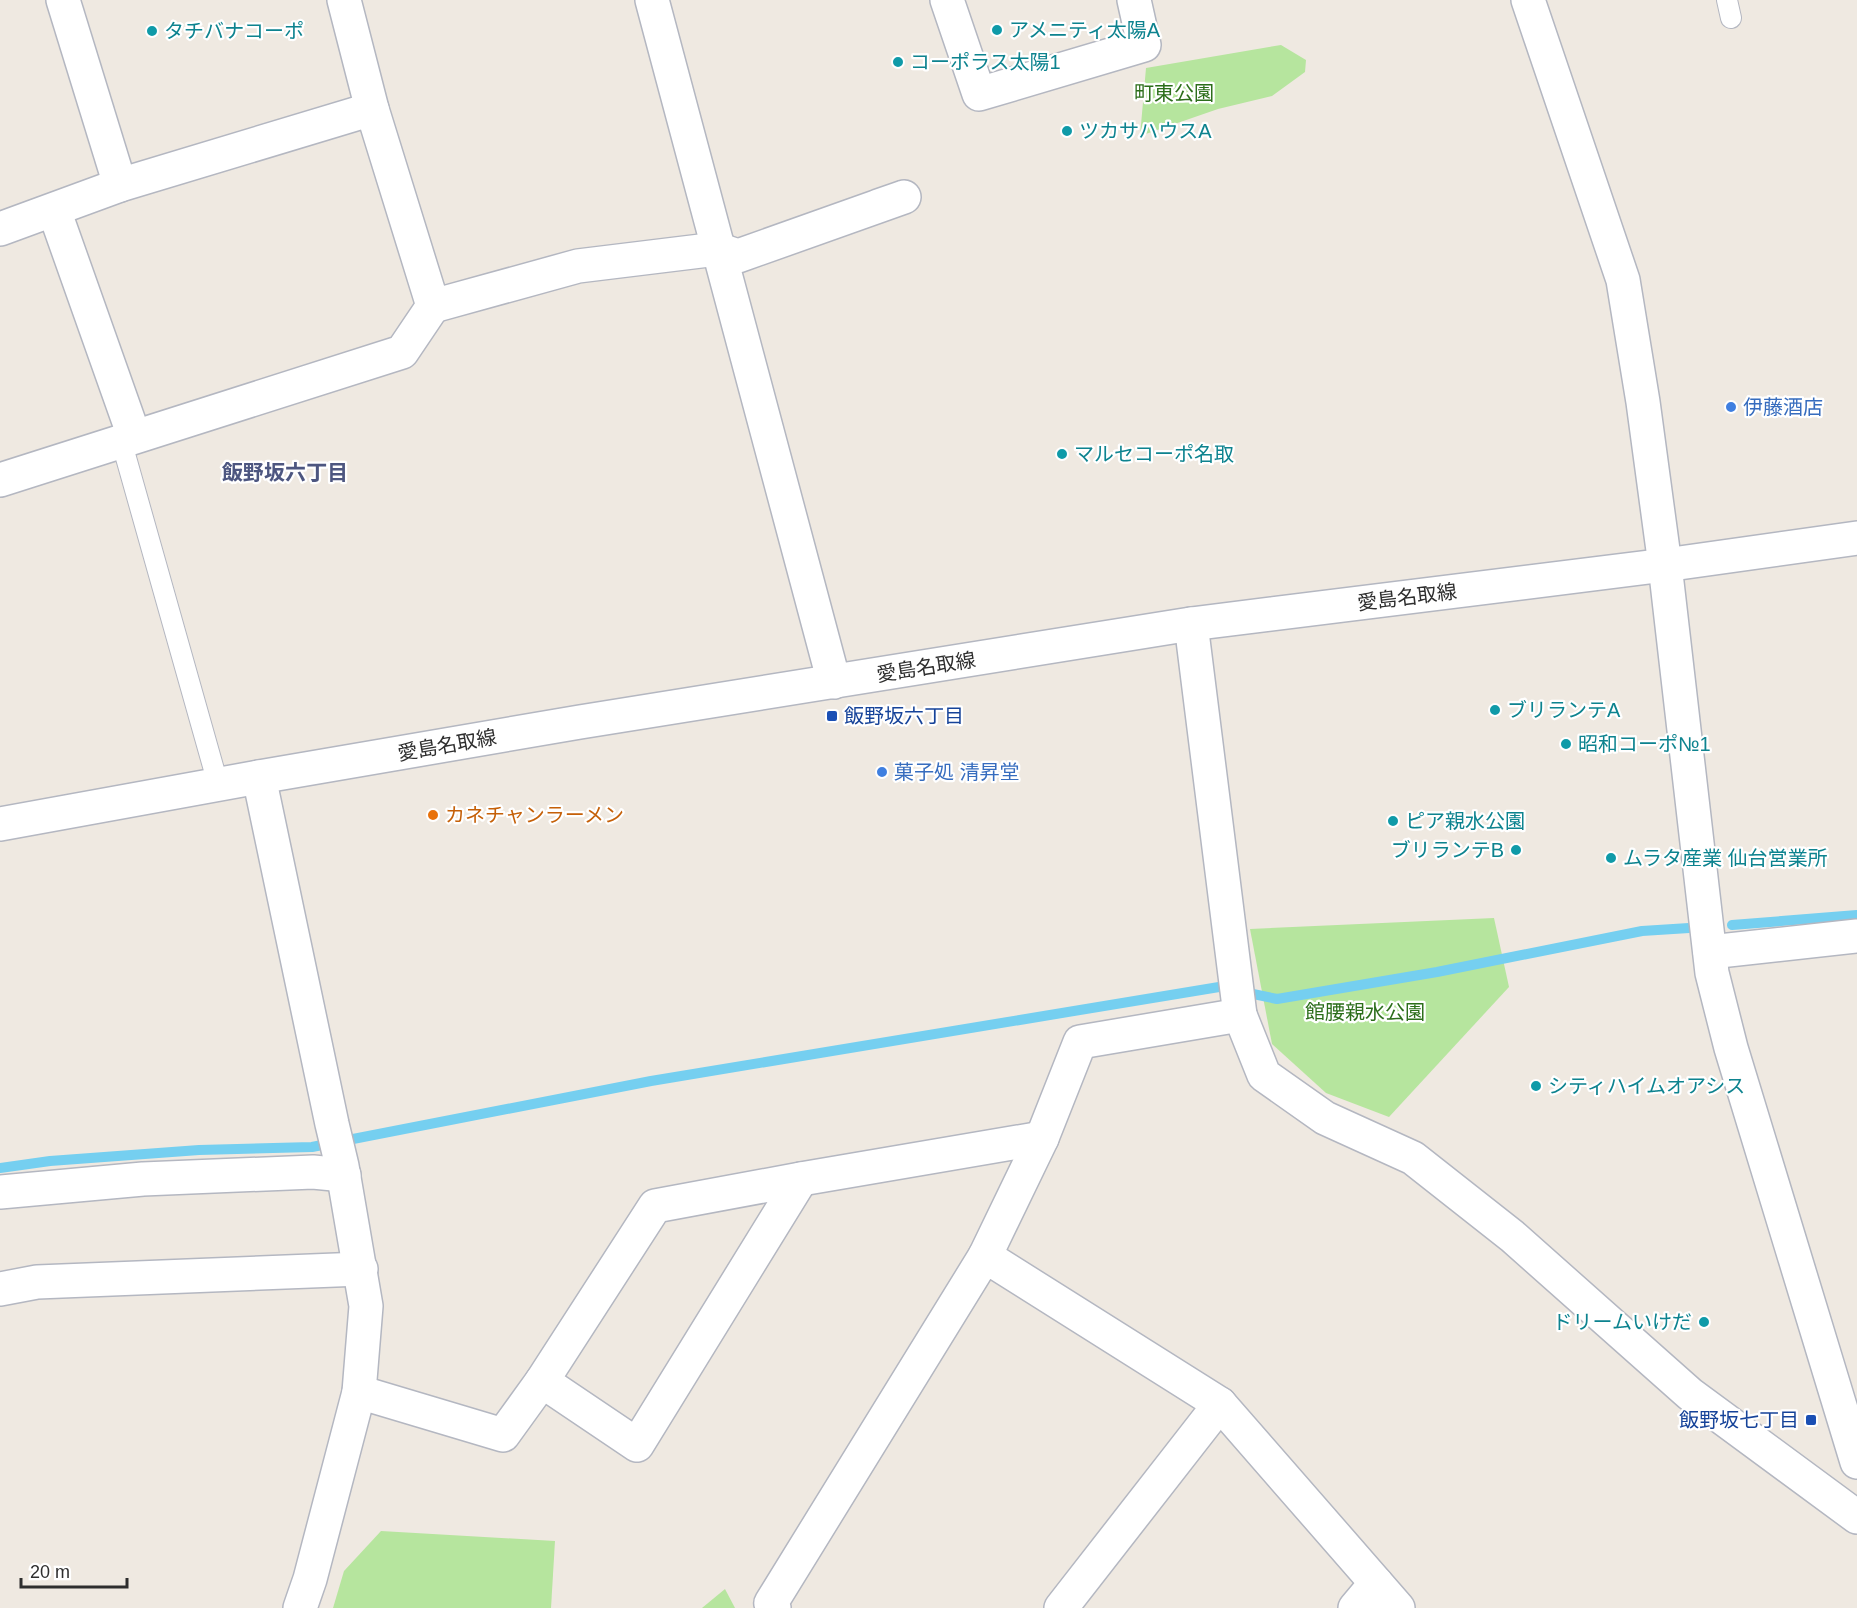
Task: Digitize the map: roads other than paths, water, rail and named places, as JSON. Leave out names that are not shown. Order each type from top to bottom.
[{"type":"street","points":[[63,0],[120,185]]},
{"type":"street","points":[[344,0],[372,109],[433,306]]},
{"type":"street","points":[[652,0],[834,682]]},
{"type":"street","points":[[947,0],[979,94],[1144,45],[1134,0]]},
{"type":"street","points":[[1528,0],[1623,280],[1643,402],[1665,565],[1712,973],[1731,1048],[1850,1412],[1857,1462]]},
{"type":"street","points":[[0,229],[120,185],[372,109]]},
{"type":"street","points":[[0,480],[402,352],[433,306],[578,266],[717,249],[738,256],[904,197],[878,206]]},
{"type":"street","points":[[54,210],[128,438]]},
{"type":"street","name":"愛島名取線","points":[[0,824],[259,777],[1191,624],[1665,565],[1857,538]]},
{"type":"street","points":[[1191,624],[1240,1016],[1264,1075],[1326,1118],[1413,1158],[1512,1236],[1690,1394],[1857,1517]]},
{"type":"street","points":[[259,777],[343,1170],[366,1306],[359,1392],[310,1579],[300,1608]]},
{"type":"street","points":[[1710,952],[1857,936]]},
{"type":"street","points":[[774,1608],[771,1603],[985,1256],[1042,1138],[1080,1042],[1240,1016]]},
{"type":"street","points":[[359,1392],[503,1436],[542,1381],[655,1206],[1042,1138]]},
{"type":"street","points":[[0,1192],[143,1179],[343,1170]]},
{"type":"street","points":[[542,1381],[637,1445],[801,1179]]},
{"type":"street","points":[[985,1256],[1220,1404],[1398,1608]]},
{"type":"street","points":[[0,1289],[37,1282],[361,1269]]},
{"type":"street","points":[[1061,1608],[1220,1404]]},
{"type":"street","points":[[1355,1608],[1376,1583]]},
{"type":"lane","points":[[128,438],[218,784]]},
{"type":"waterway","points":[[1732,925],[1857,915]]},
{"type":"waterway","points":[[0,1168],[50,1161],[199,1150],[312,1147],[651,1081],[1219,987],[1277,999],[1437,972],[1642,931],[1689,928]]},
{"type":"place","name":"アメニティ太陽A","points":[[997,30]]},
{"type":"place","name":"タチバナコーポ","points":[[152,31]]},
{"type":"place","name":"コーポラス太陽1","points":[[898,62]]},
{"type":"place","name":"ツカサハウスA","points":[[1067,131]]},
{"type":"place","name":"伊藤酒店","points":[[1731,407]]},
{"type":"place","name":"マルセコーポ名取","points":[[1062,454]]},
{"type":"place","name":"ブリランテA","points":[[1495,710]]},
{"type":"place","name":"飯野坂六丁目","points":[[832,716]]},
{"type":"place","name":"昭和コーポ№1","points":[[1566,744]]},
{"type":"place","name":"菓子処 清昇堂","points":[[882,772]]},
{"type":"place","name":"カネチャンラーメン","points":[[433,815]]},
{"type":"place","name":"ピア親水公園","points":[[1393,821]]},
{"type":"place","name":"ブリランテB","points":[[1516,850]]},
{"type":"place","name":"ムラタ産業 仙台営業所","points":[[1611,858]]},
{"type":"place","name":"シティハイムオアシス","points":[[1536,1086]]},
{"type":"place","name":"ドリームいけだ","points":[[1704,1322]]},
{"type":"place","name":"飯野坂七丁目","points":[[1811,1420]]},
{"type":"district","name":"飯野坂六丁目","points":[[285,473]]},
{"type":"park label","name":"町東公園","points":[[1174,93]]},
{"type":"park label","name":"館腰親水公園","points":[[1365,1012]]}]
